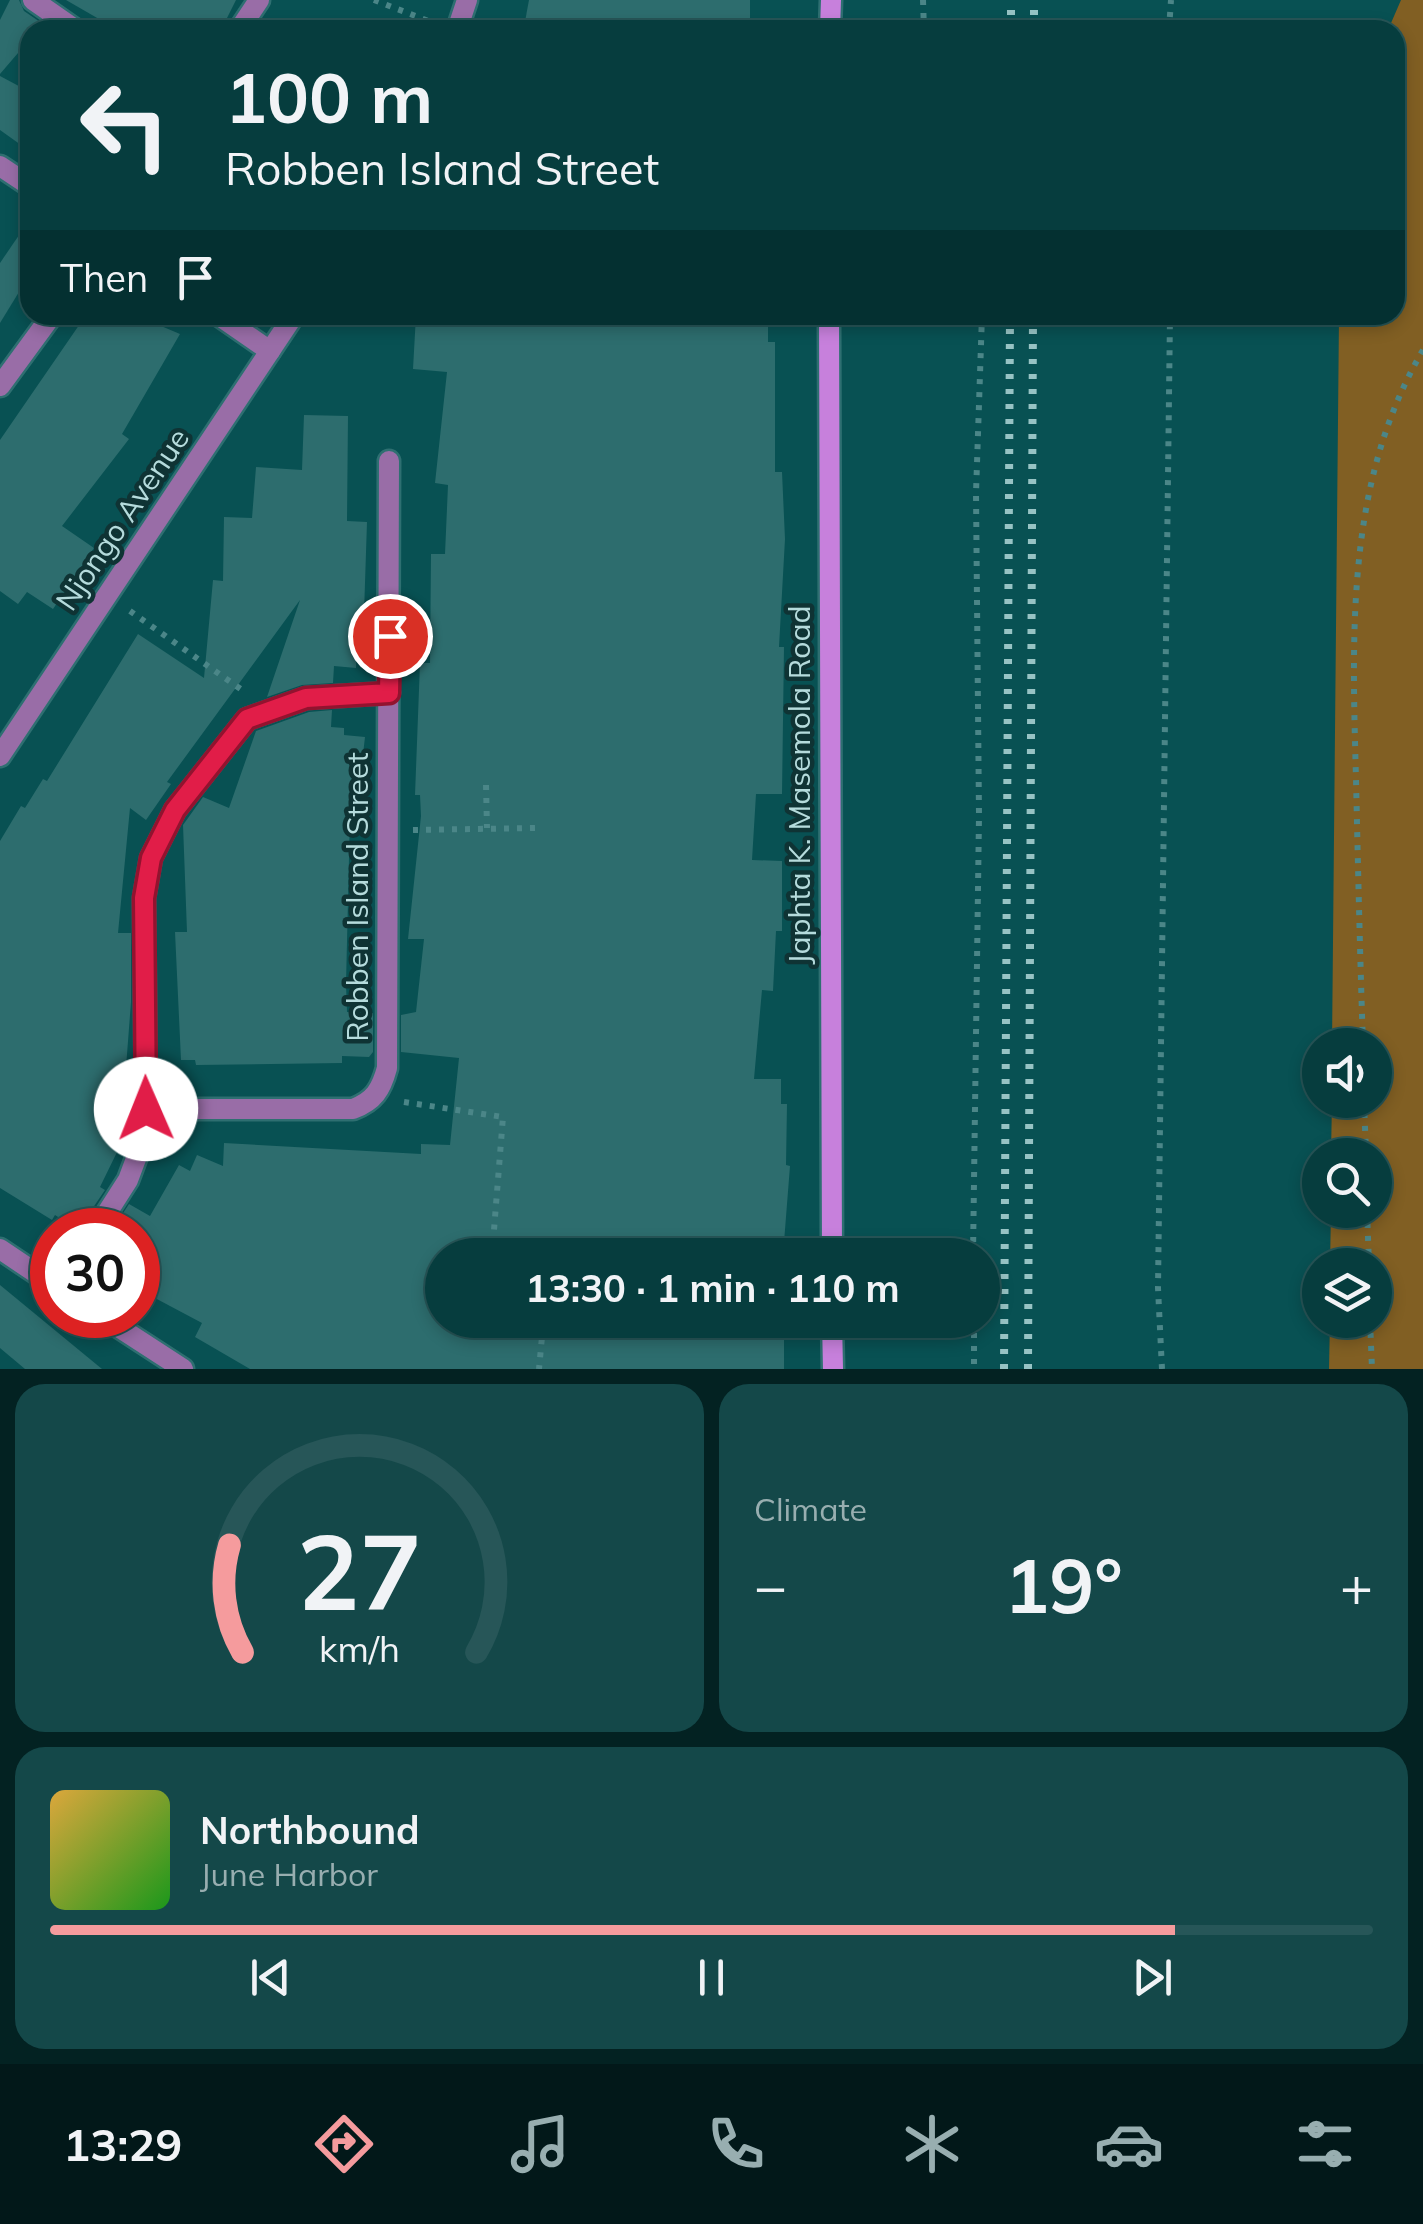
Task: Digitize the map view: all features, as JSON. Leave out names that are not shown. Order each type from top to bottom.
[{"type":"main road","name":"Japhta K. Masemola Road","points":[[829,325],[832,1238]]},
{"type":"main road","points":[[832,1338],[833,1369]]},
{"type":"street","points":[[33,0],[62,20]]},
{"type":"street","points":[[0,386],[45,325]]},
{"type":"street","points":[[232,325],[270,351]]},
{"type":"street","name":"Njongo Avenue","points":[[2,749],[287,325]]},
{"type":"street","name":"Robben Island Street","points":[[374,1098],[386,1068],[389,461]]},
{"type":"street","points":[[110,1208],[128,1180],[140,1148],[146,1109],[143,947],[151,858],[175,810],[232,734],[268,708],[306,698],[389,693]]},
{"type":"street","points":[[146,1109],[353,1110],[374,1098]]},
{"type":"street","points":[[0,1249],[30,1269]]},
{"type":"street","points":[[135,1338],[183,1369]]},
{"type":"path","points":[[374,0],[424,20]]},
{"type":"path","points":[[974,1238],[979,816],[976,493],[982,325]]},
{"type":"path","points":[[1162,1369],[1158,1269],[1170,325]]},
{"type":"path","points":[[1363,1028],[1352,641],[1360,538],[1372,470],[1401,388],[1423,350]]},
{"type":"path","points":[[108,596],[268,708]]},
{"type":"path","points":[[486,785],[488,828]]},
{"type":"path","points":[[387,831],[536,828]]},
{"type":"path","points":[[374,1098],[503,1117],[493,1238]]},
{"type":"path","points":[[539,1369],[542,1338]]},
{"type":"path","points":[[974,1338],[974,1369]]},
{"type":"path","points":[[1371,1338],[1372,1369]]},
{"type":"shaded area","points":[[1401,0],[1423,0],[1423,1369],[1329,1369],[1330,1338],[1392,1338],[1392,1248],[1330,1248],[1331,1228],[1392,1228],[1392,1138],[1331,1138],[1332,1118],[1392,1118],[1392,1028],[1332,1028],[1339,325],[1405,325],[1405,20],[1392,20]]},
{"type":"building","points":[[10,0],[19,0],[24,11],[37,20],[20,20],[20,51],[0,74],[0,20]]},
{"type":"building","points":[[66,0],[236,0],[226,20],[101,20]]},
{"type":"building","points":[[529,0],[750,0],[750,20],[525,20]]},
{"type":"building","points":[[0,76],[20,87],[20,144],[0,130]]},
{"type":"building","points":[[20,234],[20,290],[0,323],[0,263]]},
{"type":"building","points":[[79,325],[159,325],[180,334],[122,434],[129,439],[62,526],[94,548],[53,609],[27,592],[18,604],[0,591],[0,440]]},
{"type":"building","points":[[415,325],[768,325],[768,342],[775,342],[775,472],[782,472],[785,539],[779,647],[784,647],[782,794],[756,794],[752,860],[782,861],[782,931],[776,931],[773,991],[762,990],[754,1079],[781,1079],[781,1104],[787,1104],[786,1165],[790,1166],[784,1238],[425,1238],[425,1338],[784,1338],[784,1369],[250,1369],[195,1337],[202,1323],[160,1301],[160,1208],[155,1208],[179,1165],[190,1171],[197,1155],[223,1166],[224,1143],[421,1154],[421,1144],[450,1145],[459,1058],[401,1052],[401,1015],[416,1012],[424,939],[408,939],[421,816],[420,795],[415,795],[420,663],[430,663],[431,554],[445,554],[448,485],[435,483],[447,372],[413,369]]},
{"type":"building","points":[[304,415],[348,416],[347,521],[367,522],[363,644],[357,644],[356,668],[334,666],[333,683],[302,685],[267,697],[300,600],[167,782],[171,784],[146,820],[130,808],[118,933],[131,933],[131,1002],[120,1146],[100,1187],[105,1190],[93,1208],[32,1208],[0,1188],[0,841],[21,806],[25,808],[43,779],[47,781],[138,634],[204,678],[213,580],[223,581],[224,517],[252,518],[256,467],[302,470]]},
{"type":"building","points":[[332,710],[331,727],[344,728],[344,735],[365,737],[356,816],[350,815],[346,984],[347,1012],[373,1013],[373,1052],[369,1057],[342,1056],[342,1063],[196,1065],[195,1060],[181,1060],[175,932],[187,932],[183,825],[203,797],[229,808],[256,731],[309,712]]},
{"type":"building","points":[[0,1285],[30,1310],[30,1338],[64,1338],[102,1369],[25,1369],[0,1348]]},
{"type":"railway","points":[[1011,0],[1011,20]]},
{"type":"railway","points":[[1034,0],[1034,20]]},
{"type":"railway","points":[[1004,1369],[1010,325]]},
{"type":"railway","points":[[1028,1369],[1033,325]]},
{"type":"route","points":[[146,1109],[144,898],[151,858],[175,810],[247,719],[268,708],[306,698],[389,693],[390,636]]}]
